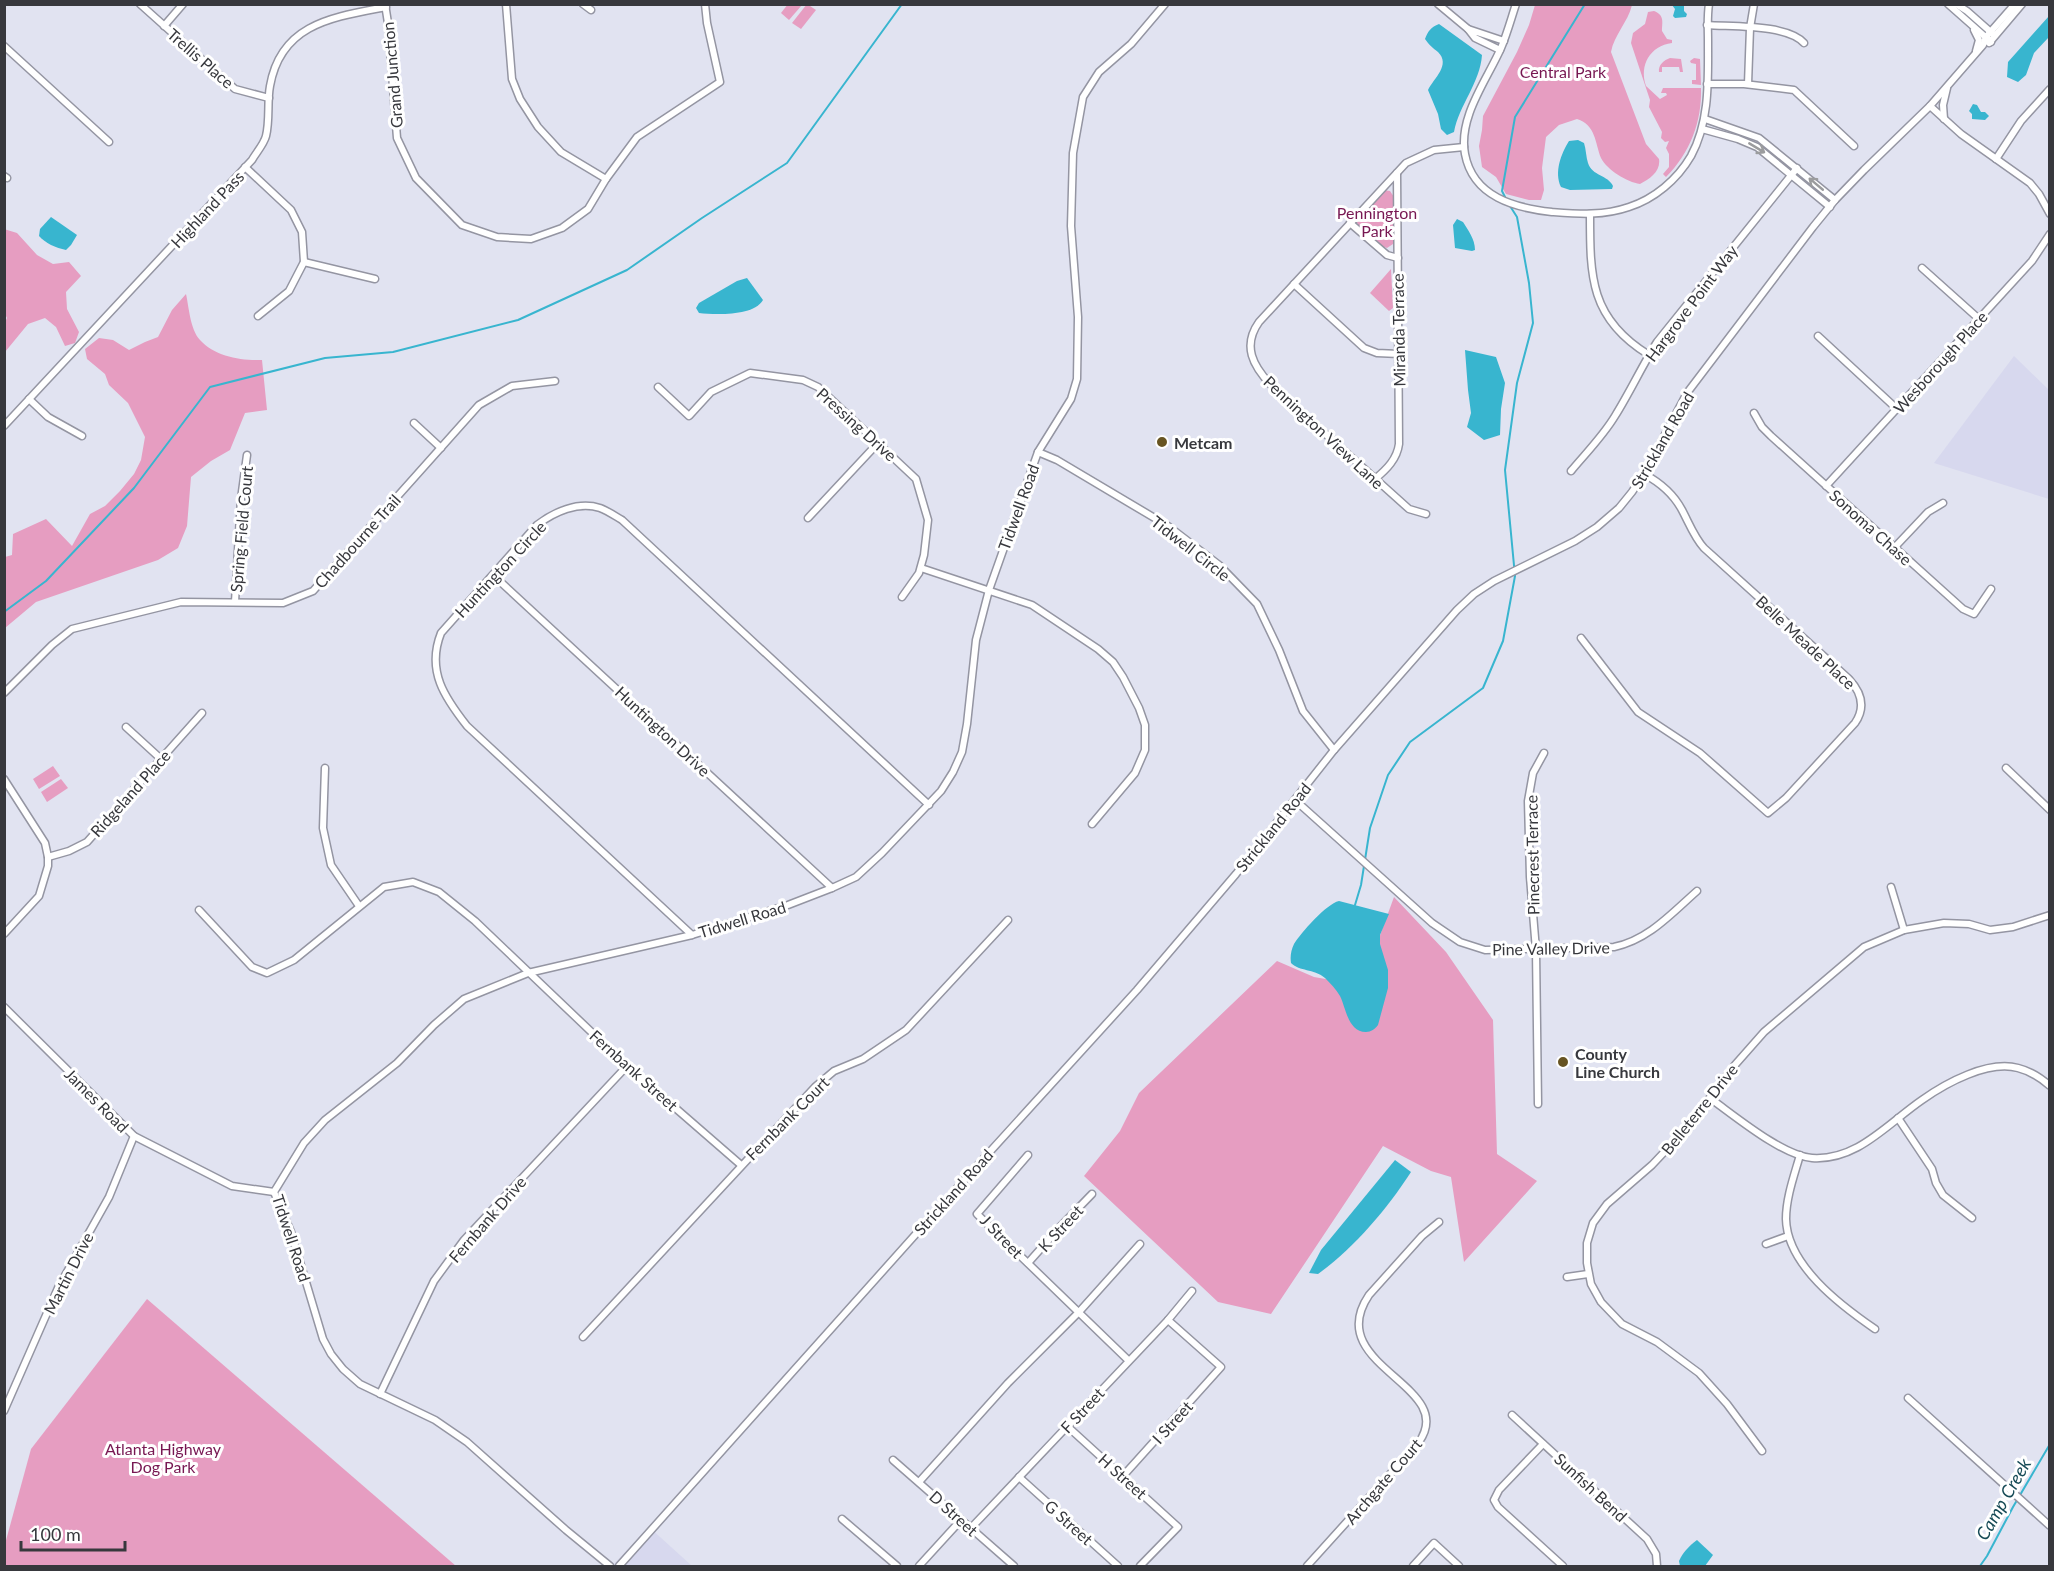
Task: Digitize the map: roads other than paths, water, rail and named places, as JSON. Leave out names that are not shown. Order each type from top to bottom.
[{"type":"street","name":"Trellis Place","points":[[140,4],[235,89],[269,98]]},
{"type":"street","points":[[164,26],[183,4]]},
{"type":"street","points":[[506,4],[512,79],[520,99],[538,127],[561,152],[606,179]]},
{"type":"street","points":[[584,4],[591,10]]},
{"type":"street","name":"Grand Junction","points":[[385,6],[397,138],[416,178],[462,225],[497,237],[531,239],[562,228],[588,209],[606,179],[637,137],[720,82],[705,4]]},
{"type":"street","name":"Tidwell Road","points":[[610,1566],[467,1442],[435,1420],[360,1384],[343,1370],[323,1339],[291,1232],[274,1192],[304,1143],[325,1120],[397,1063],[434,1025],[464,999],[528,973],[692,935],[788,905],[832,888],[856,877],[929,805],[953,772],[962,752],[976,640],[989,590],[1038,452],[1071,399],[1077,379],[1078,317],[1071,226],[1073,153],[1083,97],[1099,72],[1131,44],[1165,4]]},
{"type":"street","points":[[1437,4],[1468,29],[1475,38],[1500,50]]},
{"type":"street","points":[[1516,4],[1504,41],[1468,117],[1464,147],[1467,163],[1482,186],[1512,205],[1542,211],[1590,214],[1605,214],[1629,207],[1660,190],[1686,164],[1699,140],[1705,119],[1709,4]]},
{"type":"street","points":[[1748,84],[1750,28],[1754,4]]},
{"type":"street","points":[[1991,37],[2015,4]]},
{"type":"street","points":[[1991,37],[2022,4]]},
{"type":"street","points":[[1952,5],[1978,21],[1991,37]]},
{"type":"street","points":[[1952,5],[1976,32],[1979,39],[1977,50],[1972,58]]},
{"type":"street","name":"Highland Pass","points":[[4,426],[252,160],[266,137],[270,84],[282,52],[307,29],[329,18],[385,6]]},
{"type":"street","points":[[1978,21],[1990,23],[2005,17]]},
{"type":"street","points":[[1968,22],[1991,37]]},
{"type":"street","points":[[1707,25],[1791,34],[1804,43]]},
{"type":"street","points":[[1468,29],[1504,41]]},
{"type":"street","name":"Strickland Road","points":[[619,1566],[958,1186],[1137,990],[1334,750],[1448,619],[1494,581],[1564,547],[1597,527],[1624,502],[1644,474],[1687,393],[1835,200],[1930,106],[1991,37]]},
{"type":"street","points":[[4,46],[109,142]]},
{"type":"street","points":[[1707,84],[1748,84],[1797,92],[1854,146]]},
{"type":"street","points":[[1944,120],[1943,105],[1947,86]]},
{"type":"street","points":[[1996,159],[2014,129],[2049,89]]},
{"type":"street","points":[[1930,106],[1960,134],[2030,183],[2039,194],[2049,214]]},
{"type":"street","points":[[1705,119],[1760,138],[1835,200]]},
{"type":"street","points":[[1702,129],[1754,146],[1830,207]]},
{"type":"street","name":"Pennington View Lane","points":[[1426,514],[1409,509],[1271,385],[1251,358],[1250,342],[1256,326],[1406,163],[1434,150],[1464,147]]},
{"type":"street","points":[[245,167],[291,210],[302,232],[304,262],[289,291],[258,316]]},
{"type":"street","name":"Hargrove Point Way","points":[[1571,471],[1608,427],[1657,342],[1797,168]]},
{"type":"street","name":"Miranda Terrace","points":[[1375,479],[1389,465],[1399,447],[1397,173]]},
{"type":"street","points":[[1590,214],[1590,262],[1600,300],[1617,331],[1631,344],[1649,355]]},
{"type":"street","points":[[1350,223],[1387,255],[1398,258]]},
{"type":"street","name":"Wesborough Place","points":[[1826,486],[2036,256],[2049,234]]},
{"type":"street","points":[[304,262],[375,279]]},
{"type":"street","points":[[1922,268],[1979,319]]},
{"type":"street","points":[[1294,284],[1364,348],[1377,353],[1399,354]]},
{"type":"street","points":[[1818,336],[1897,409]]},
{"type":"street","name":"Pressing Drive","points":[[658,387],[689,416],[711,392],[750,373],[803,380],[818,387],[916,479],[928,520],[921,568],[902,597]]},
{"type":"street","name":"Chadbourne Trail","points":[[4,693],[52,645],[72,629],[181,602],[283,603],[313,591],[479,405],[513,386],[555,381]]},
{"type":"street","points":[[29,399],[48,417],[82,436]]},
{"type":"street","name":"Sonoma Chase","points":[[1754,413],[1766,432],[1963,609],[1974,614],[1991,589]]},
{"type":"street","points":[[414,423],[441,448]]},
{"type":"street","points":[[808,518],[878,442]]},
{"type":"street","name":"Tidwell Circle","points":[[1038,452],[1057,460],[1168,525],[1219,565],[1257,604],[1279,650],[1303,711],[1334,750]]},
{"type":"street","name":"Spring Field Court","points":[[235,602],[241,499],[247,455]]},
{"type":"street","name":"Belle Meade Place","points":[[1581,638],[1638,712],[1700,753],[1768,813],[1786,798],[1860,715],[1861,699],[1854,684],[1704,548],[1696,539],[1675,500],[1659,483],[1644,474]]},
{"type":"street","points":[[1894,548],[1928,512],[1943,503]]},
{"type":"street","name":"Huntington Circle","points":[[692,935],[467,726],[449,702],[440,683],[435,664],[437,643],[441,633],[537,525],[546,519],[574,507],[593,506],[622,520],[929,805]]},
{"type":"street","points":[[921,568],[1032,605],[1098,649],[1113,662],[1139,708],[1146,737],[1145,750],[1135,773],[1092,824]]},
{"type":"street","name":"Huntington Drive","points":[[493,575],[832,888]]},
{"type":"street","name":"Ridgeland Place","points":[[48,857],[69,851],[87,842],[202,713]]},
{"type":"street","points":[[126,727],[161,759]]},
{"type":"street","name":"Pinecrest Terrace","points":[[1538,1104],[1536,950],[1530,877],[1528,801],[1533,773],[1544,753]]},
{"type":"street","points":[[324,768],[323,828],[331,865],[359,906]]},
{"type":"street","points":[[2006,768],[2049,810]]},
{"type":"street","points":[[4,934],[39,896],[48,866],[45,843],[6,783]]},
{"type":"street","name":"Pine Valley Drive","points":[[1295,800],[1432,923],[1460,942],[1485,950],[1614,947],[1630,944],[1646,936],[1697,891]]},
{"type":"street","name":"Fernbank Street","points":[[199,910],[252,967],[267,973],[294,960],[384,887],[413,882],[439,892],[475,921],[627,1065],[741,1165]]},
{"type":"street","points":[[1891,887],[1904,930]]},
{"type":"street","name":"Belleterre Drive","points":[[1762,1451],[1727,1404],[1699,1373],[1657,1342],[1622,1324],[1607,1310],[1595,1293],[1588,1274],[1587,1243],[1598,1214],[1652,1165],[1686,1129],[1734,1066],[1764,1032],[1864,947],[1904,930],[1944,923],[1969,924],[1990,930],[2013,927],[2049,915]]},
{"type":"street","name":"Fernbank Court","points":[[582,1337],[815,1087],[834,1071],[863,1059],[906,1030],[1008,920]]},
{"type":"street","name":"James Road","points":[[4,1007],[124,1129],[134,1136],[232,1186],[274,1192]]},
{"type":"street","name":"Fernbank Drive","points":[[380,1394],[434,1281],[464,1240],[627,1065]]},
{"type":"street","points":[[1711,1099],[1781,1147],[1809,1158],[1825,1158],[1845,1154],[1864,1145],[1923,1099],[1965,1076],[1987,1069],[2018,1068],[2032,1073],[2049,1086]]},
{"type":"street","points":[[1898,1118],[1932,1170],[1943,1195],[1950,1203],[1972,1218]]},
{"type":"street","name":"Martin Drive","points":[[4,1412],[58,1288],[108,1197],[134,1136]]},
{"type":"street","name":"J Street","points":[[1028,1155],[977,1214],[1078,1312]]},
{"type":"street","points":[[1800,1155],[1787,1209],[1788,1236],[1802,1263],[1828,1292],[1875,1329]]},
{"type":"street","name":"K Street","points":[[1028,1263],[1092,1194]]},
{"type":"street","name":"Archgate Court","points":[[1307,1566],[1419,1442],[1425,1432],[1427,1417],[1424,1407],[1415,1395],[1369,1353],[1361,1338],[1359,1322],[1363,1306],[1369,1296],[1422,1236],[1439,1222]]},
{"type":"street","points":[[1766,1244],[1788,1236]]},
{"type":"street","points":[[919,1482],[1008,1383],[1078,1312],[1140,1244]]},
{"type":"street","points":[[1567,1277],[1588,1274]]},
{"type":"street","name":"F Street","points":[[970,1529],[1168,1320],[1192,1291]]},
{"type":"street","points":[[1078,1312],[1128,1360]]},
{"type":"street","name":"I Street","points":[[1123,1476],[1221,1367],[1168,1320]]},
{"type":"street","points":[[1908,1398],[2049,1526]]},
{"type":"street","name":"Sunfish Bend","points":[[1512,1415],[1650,1543],[1656,1554],[1657,1566]]},
{"type":"street","name":"H Street","points":[[1067,1426],[1178,1527],[1140,1566]]},
{"type":"street","points":[[1543,1444],[1498,1490],[1494,1500],[1498,1507],[1563,1566]]},
{"type":"street","name":"D Street","points":[[893,1460],[1014,1566]]},
{"type":"street","name":"G Street","points":[[1019,1477],[1118,1566]]},
{"type":"street","points":[[842,1519],[897,1566]]},
{"type":"street","points":[[919,1566],[961,1520]]},
{"type":"street","points":[[1413,1566],[1434,1543],[1459,1566]]},
{"type":"water","points":[[1672,5],[1684,5],[1686,17],[1675,18],[1673,16],[1675,9]]},
{"type":"water","points":[[2049,16],[2049,37],[2034,53],[2026,75],[2018,82],[2007,77],[2008,62]]},
{"type":"water","points":[[1439,24],[1482,55],[1477,75],[1454,132],[1447,135],[1441,129],[1438,114],[1428,90],[1443,62],[1442,57],[1425,39],[1430,30]]},
{"type":"water","points":[[1973,104],[1989,116],[1985,120],[1972,119],[1969,111]]},
{"type":"water","points":[[1578,140],[1584,143],[1590,167],[1611,182],[1612,189],[1570,190],[1561,187],[1558,169],[1561,157],[1569,141]]},
{"type":"water","points":[[51,217],[77,235],[66,250],[51,245],[39,236],[40,229]]},
{"type":"water","points":[[1457,219],[1463,222],[1469,231],[1475,250],[1455,248],[1453,225]]},
{"type":"water","points":[[747,278],[763,300],[758,305],[743,312],[699,313],[696,308],[699,303],[737,281]]},
{"type":"water","points":[[1465,350],[1496,357],[1505,383],[1500,435],[1484,440],[1467,427],[1471,413]]},
{"type":"water","points":[[1339,901],[1389,914],[1380,935],[1380,944],[1388,970],[1388,988],[1378,1025],[1368,1032],[1360,1031],[1351,1024],[1340,996],[1325,978],[1291,963],[1291,951],[1297,939],[1321,913]]},
{"type":"water","points":[[1395,1160],[1411,1172],[1391,1200],[1369,1227],[1331,1264],[1318,1274],[1309,1273],[1321,1250]]},
{"type":"water","points":[[1697,1540],[1713,1555],[1705,1566],[1680,1566],[1679,1561],[1682,1555]]},
{"type":"waterway","points":[[4,612],[46,581],[134,488],[210,387],[325,358],[393,352],[518,320],[627,270],[787,163],[902,4]]},
{"type":"waterway","points":[[1507,201],[1502,191],[1515,117],[1585,4]]},
{"type":"waterway","points":[[1355,905],[1361,885],[1370,828],[1388,775],[1410,742],[1483,688],[1503,641],[1515,576],[1505,470],[1517,383],[1533,323],[1529,283],[1517,217],[1510,206]]},
{"type":"waterway","name":"Camp Creek","points":[[1980,1566],[2050,1444]]},
{"type":"place","name":"Metcam","points":[[1162,442]]},
{"type":"place","name":"County Line Church","points":[[1563,1062]]},
{"type":"park label","name":"Central Park","points":[[1563,71]]},
{"type":"park label","name":"Pennington Park","points":[[1377,221]]},
{"type":"park label","name":"Atlanta Highway Dog Park","points":[[163,1457]]}]
